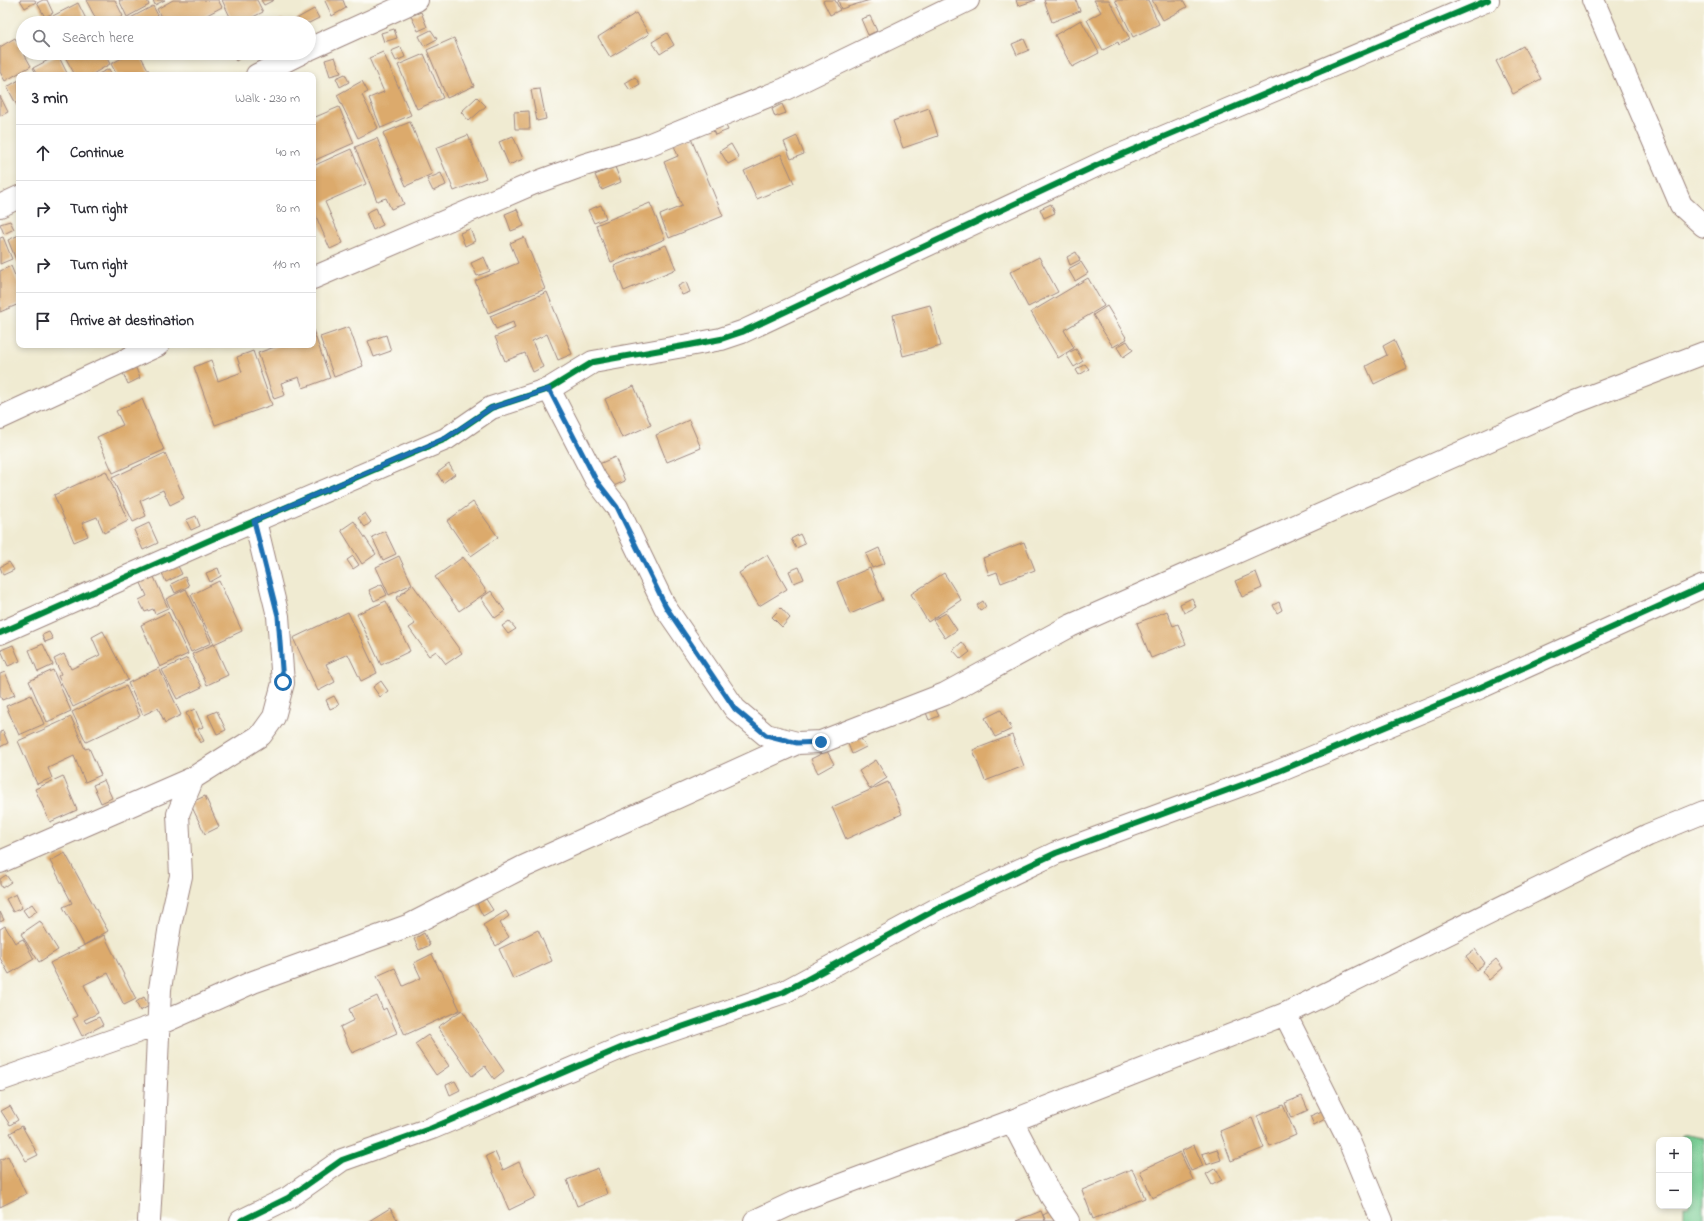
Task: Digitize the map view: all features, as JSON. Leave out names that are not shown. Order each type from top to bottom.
[{"type":"street","points":[[316,277],[532,184],[584,165],[643,147],[785,89],[968,0]]},
{"type":"street","points":[[0,634],[254,521],[446,438],[491,408],[549,389],[594,362],[689,345],[742,332],[1104,162],[1488,0]]},
{"type":"street","points":[[1593,0],[1681,205],[1704,226]]},
{"type":"street","points":[[316,46],[414,1]]},
{"type":"street","points":[[263,72],[287,60]]},
{"type":"street","points":[[0,206],[16,198]]},
{"type":"street","points":[[0,418],[152,348]]},
{"type":"street","points":[[549,389],[596,480],[617,507],[666,607],[735,709],[766,735],[797,743],[821,742],[945,694],[1070,626],[1573,403],[1704,353]]},
{"type":"street","points":[[0,862],[193,778],[261,735],[274,717],[283,682],[278,616],[254,521]]},
{"type":"street","points":[[241,1221],[288,1198],[342,1160],[432,1128],[623,1047],[784,992],[937,909],[1056,853],[1292,766],[1481,687],[1704,586]]},
{"type":"street","points":[[0,1080],[158,1024],[253,982],[410,925],[524,867],[797,743]]},
{"type":"street","points":[[149,1221],[160,989],[170,925],[181,876],[178,814],[193,778]]},
{"type":"street","points":[[755,1221],[795,1202],[1012,1121],[1285,1014],[1648,835],[1704,812]]},
{"type":"street","points":[[1285,1014],[1348,1141],[1382,1221]]},
{"type":"street","points":[[1012,1121],[1051,1196],[1068,1221]]},
{"type":"green space","points":[[1681,1134],[1704,1138],[1704,1221],[1684,1221],[1684,1209],[1692,1209],[1692,1137],[1681,1137]]},
{"type":"building","points":[[20,0],[35,0],[36,2],[25,8]]},
{"type":"building","points":[[47,0],[53,13],[44,16],[37,3]]},
{"type":"building","points":[[86,0],[115,0],[123,16],[94,16]]},
{"type":"building","points":[[119,0],[147,0],[149,5],[127,16]]},
{"type":"building","points":[[153,0],[165,0],[155,5]]},
{"type":"building","points":[[173,0],[218,0],[222,7],[205,16],[160,16],[157,9]]},
{"type":"building","points":[[222,0],[257,0],[263,12],[255,16],[230,16]]},
{"type":"building","points":[[261,0],[274,0],[264,5]]},
{"type":"building","points":[[343,0],[346,8],[332,16],[325,1]]},
{"type":"building","points":[[835,0],[840,10],[830,15],[823,1]]},
{"type":"building","points":[[838,0],[870,0],[841,9]]},
{"type":"building","points":[[1016,0],[1036,0],[1018,6]]},
{"type":"building","points":[[1044,0],[1076,0],[1080,11],[1052,22]]},
{"type":"building","points":[[1094,0],[1109,0],[1130,39],[1119,45],[1118,42],[1103,50],[1087,20],[1101,12]]},
{"type":"building","points":[[1115,0],[1148,0],[1159,24],[1133,37]]},
{"type":"building","points":[[1152,0],[1183,0],[1187,7],[1163,20]]},
{"type":"building","points":[[78,3],[84,16],[53,16]]},
{"type":"building","points":[[153,6],[158,16],[134,16]]},
{"type":"building","points":[[314,9],[319,18],[316,20],[316,16],[301,16]]},
{"type":"building","points":[[421,12],[427,27],[418,31],[411,16]]},
{"type":"building","points":[[636,13],[649,34],[610,57],[598,37]]},
{"type":"building","points":[[870,16],[877,31],[868,35],[861,19]]},
{"type":"building","points":[[1081,20],[1099,53],[1072,67],[1055,35]]},
{"type":"building","points":[[394,29],[397,38],[384,42],[381,33]]},
{"type":"building","points":[[431,30],[437,39],[424,46],[419,36]]},
{"type":"building","points":[[667,33],[674,45],[660,54],[652,42]]},
{"type":"building","points":[[15,38],[16,60],[28,60],[31,66],[21,72],[16,72],[16,75],[5,81],[0,72],[0,47]]},
{"type":"building","points":[[454,38],[474,86],[447,98],[427,50]]},
{"type":"building","points":[[1024,39],[1029,50],[1017,55],[1012,44]]},
{"type":"building","points":[[1523,46],[1541,79],[1513,94],[1496,61]]},
{"type":"building","points":[[401,47],[405,57],[396,61],[391,51]]},
{"type":"building","points":[[383,52],[411,115],[381,128],[369,98],[384,92],[369,58]]},
{"type":"building","points":[[424,54],[443,98],[417,109],[398,65]]},
{"type":"building","points":[[335,57],[341,73],[330,76],[325,60]]},
{"type":"building","points":[[48,60],[60,60],[66,72],[35,72],[33,68]]},
{"type":"building","points":[[67,60],[108,60],[110,64],[96,72],[73,72]]},
{"type":"building","points":[[118,60],[143,60],[149,72],[115,72],[111,64]]},
{"type":"building","points":[[109,69],[110,72],[102,72]]},
{"type":"building","points":[[345,74],[349,82],[340,87],[336,78]]},
{"type":"building","points":[[635,77],[640,84],[630,90],[625,83]]},
{"type":"building","points":[[362,81],[368,92],[362,95],[378,128],[358,138],[337,95]]},
{"type":"building","points":[[16,82],[16,104],[7,87]]},
{"type":"building","points":[[540,89],[546,119],[537,121],[531,90]]},
{"type":"building","points":[[0,96],[8,112],[0,116]]},
{"type":"building","points":[[477,97],[486,106],[469,121],[461,112]]},
{"type":"building","points":[[782,104],[786,113],[775,117],[772,109]]},
{"type":"building","points":[[339,107],[354,143],[316,160],[316,117]]},
{"type":"building","points":[[929,108],[938,136],[903,148],[893,121]]},
{"type":"building","points":[[529,111],[530,129],[515,129],[514,112]]},
{"type":"building","points":[[722,117],[728,130],[715,135],[710,123]]},
{"type":"building","points":[[410,122],[432,174],[406,186],[383,133]]},
{"type":"building","points":[[468,135],[486,178],[454,191],[436,148]]},
{"type":"building","points":[[513,136],[523,159],[509,165],[499,142]]},
{"type":"building","points":[[690,136],[723,216],[669,238],[660,215],[682,206],[664,162],[678,156],[673,143]]},
{"type":"building","points":[[797,136],[804,154],[791,159],[784,142]]},
{"type":"building","points":[[377,138],[404,204],[391,209],[386,198],[377,201],[355,147]]},
{"type":"building","points":[[731,144],[739,158],[728,164],[720,151]]},
{"type":"building","points":[[351,149],[366,184],[325,202],[343,243],[330,249],[316,216],[316,165]]},
{"type":"building","points":[[781,154],[794,183],[757,199],[744,171]]},
{"type":"building","points":[[615,167],[621,182],[602,190],[595,175]]},
{"type":"building","points":[[441,173],[446,185],[433,191],[427,179]]},
{"type":"building","points":[[650,203],[665,239],[611,262],[596,225]]},
{"type":"building","points":[[1051,204],[1055,213],[1044,218],[1040,209]]},
{"type":"building","points":[[601,205],[606,218],[594,223],[588,210]]},
{"type":"building","points":[[376,208],[383,225],[373,230],[366,213]]},
{"type":"building","points":[[517,209],[524,226],[511,231],[505,214]]},
{"type":"building","points":[[10,221],[14,229],[4,234],[0,224]]},
{"type":"building","points":[[470,229],[475,241],[465,246],[460,233]]},
{"type":"building","points":[[16,236],[16,260],[8,240]]},
{"type":"building","points":[[3,237],[12,259],[0,264],[0,238]]},
{"type":"building","points":[[524,237],[545,289],[488,313],[475,281],[518,263],[510,243]]},
{"type":"building","points":[[666,245],[676,269],[624,291],[614,266]]},
{"type":"building","points":[[1076,252],[1080,260],[1070,265],[1067,257]]},
{"type":"building","points":[[484,257],[490,271],[477,276],[471,263]]},
{"type":"building","points":[[1039,257],[1058,292],[1028,307],[1010,272]]},
{"type":"building","points":[[1081,262],[1088,273],[1075,281],[1068,269]]},
{"type":"building","points":[[11,266],[16,278],[16,305],[0,312],[0,271]]},
{"type":"building","points":[[1088,278],[1104,306],[1064,330],[1074,348],[1058,358],[1031,312]]},
{"type":"building","points":[[686,282],[690,292],[682,295],[678,286]]},
{"type":"building","points":[[547,292],[572,354],[558,360],[547,334],[532,341],[543,367],[533,372],[525,353],[505,361],[495,337],[515,328],[513,322],[496,329],[490,316]]},
{"type":"building","points":[[930,305],[941,346],[903,356],[893,315]]},
{"type":"building","points":[[1107,306],[1127,339],[1113,347],[1093,315]]},
{"type":"building","points":[[349,327],[363,366],[334,377],[320,337]]},
{"type":"building","points":[[386,335],[391,351],[374,357],[368,341]]},
{"type":"building","points":[[316,338],[330,378],[303,388],[299,377],[281,383],[285,395],[274,399],[258,353],[272,348],[316,348]]},
{"type":"building","points":[[1394,340],[1407,368],[1374,384],[1366,366],[1387,355],[1383,346]]},
{"type":"building","points":[[1127,341],[1133,350],[1123,357],[1117,347]]},
{"type":"building","points":[[1076,349],[1083,361],[1074,367],[1066,354]]},
{"type":"building","points":[[253,351],[272,405],[215,425],[194,367],[211,360],[218,381],[242,372],[237,357]]},
{"type":"building","points":[[1085,364],[1089,369],[1079,375],[1076,370]]},
{"type":"building","points":[[135,366],[140,378],[128,384],[122,371]]},
{"type":"building","points":[[634,386],[651,425],[622,438],[605,399]]},
{"type":"building","points":[[142,399],[164,450],[113,473],[97,437],[123,425],[116,411]]},
{"type":"building","points":[[689,420],[701,448],[667,462],[656,435]]},
{"type":"building","points":[[165,453],[184,498],[170,505],[163,490],[140,501],[146,516],[133,522],[112,478]]},
{"type":"building","points":[[615,457],[625,481],[609,488],[599,464]]},
{"type":"building","points":[[449,464],[455,474],[443,483],[437,473]]},
{"type":"building","points":[[106,471],[128,521],[104,533],[97,517],[82,523],[88,536],[74,542],[54,495]]},
{"type":"building","points":[[473,502],[498,537],[471,556],[447,521]]},
{"type":"building","points":[[365,513],[371,522],[365,527],[358,518]]},
{"type":"building","points":[[196,516],[200,526],[191,530],[186,520]]},
{"type":"building","points":[[354,521],[376,554],[362,564],[341,530]]},
{"type":"building","points":[[149,523],[158,543],[143,550],[134,530]]},
{"type":"building","points":[[385,531],[396,554],[383,560],[372,537]]},
{"type":"building","points":[[800,534],[805,544],[796,548],[791,539]]},
{"type":"building","points":[[1024,542],[1035,570],[1001,583],[997,572],[989,575],[983,558]]},
{"type":"building","points":[[879,548],[885,563],[872,568],[866,554]]},
{"type":"building","points":[[767,555],[787,589],[759,606],[739,573]]},
{"type":"building","points":[[353,556],[359,565],[353,569],[347,560]]},
{"type":"building","points":[[399,556],[412,584],[389,595],[376,567]]},
{"type":"building","points":[[463,557],[487,592],[459,611],[435,577]]},
{"type":"building","points":[[9,562],[14,570],[3,575],[0,567]]},
{"type":"building","points":[[178,566],[182,574],[166,582],[162,573]]},
{"type":"building","points":[[799,567],[804,579],[794,583],[789,571]]},
{"type":"building","points":[[218,568],[221,576],[210,582],[206,573]]},
{"type":"building","points":[[870,568],[883,600],[850,614],[837,582]]},
{"type":"building","points":[[1256,572],[1262,588],[1242,597],[1235,581]]},
{"type":"building","points":[[944,573],[961,600],[928,622],[911,594]]},
{"type":"building","points":[[153,575],[168,608],[155,614],[153,609],[145,612],[139,600],[147,596],[140,581]]},
{"type":"building","points":[[185,577],[189,586],[175,593],[171,584]]},
{"type":"building","points":[[219,581],[242,631],[214,644],[191,595]]},
{"type":"building","points":[[382,584],[387,595],[374,601],[369,590]]},
{"type":"building","points":[[413,585],[462,653],[446,664],[436,651],[429,656],[409,628],[415,624],[396,598]]},
{"type":"building","points":[[186,589],[211,643],[191,652],[166,599]]},
{"type":"building","points":[[491,591],[505,611],[495,618],[481,598]]},
{"type":"building","points":[[1192,598],[1196,607],[1184,613],[1180,604]]},
{"type":"building","points":[[386,601],[410,651],[381,665],[357,614]]},
{"type":"building","points":[[983,601],[986,607],[980,610],[977,605]]},
{"type":"building","points":[[1279,602],[1282,610],[1277,613],[1273,605]]},
{"type":"building","points":[[781,608],[790,618],[782,627],[772,617]]},
{"type":"building","points":[[1167,611],[1173,626],[1178,624],[1186,644],[1151,658],[1137,623]]},
{"type":"building","points":[[168,612],[188,654],[160,667],[141,625]]},
{"type":"building","points":[[348,612],[377,673],[361,681],[348,654],[326,664],[335,682],[318,691],[293,638]]},
{"type":"building","points":[[946,613],[957,630],[945,638],[933,620]]},
{"type":"building","points":[[509,621],[516,629],[508,634],[502,626]]},
{"type":"building","points":[[103,631],[128,680],[73,707],[58,676],[61,674],[54,659],[64,654],[71,669],[100,655],[92,637]]},
{"type":"building","points":[[49,632],[53,639],[45,642],[42,635]]},
{"type":"building","points":[[962,642],[970,652],[961,659],[953,650]]},
{"type":"building","points":[[43,644],[53,665],[38,672],[29,650]]},
{"type":"building","points":[[214,644],[228,675],[207,685],[192,654]]},
{"type":"building","points":[[13,645],[20,661],[8,666],[1,650]]},
{"type":"building","points":[[187,658],[202,687],[177,699],[162,670]]},
{"type":"building","points":[[159,668],[181,715],[165,723],[158,708],[143,715],[128,683]]},
{"type":"building","points":[[53,670],[71,711],[47,722],[29,681]]},
{"type":"building","points":[[5,672],[15,695],[2,700],[0,695],[0,674]]},
{"type":"building","points":[[381,681],[388,691],[380,697],[373,687]]},
{"type":"building","points":[[126,686],[140,716],[86,742],[72,712]]},
{"type":"building","points":[[31,695],[44,724],[19,735],[6,706]]},
{"type":"building","points":[[334,696],[339,705],[330,709],[326,700]]},
{"type":"building","points":[[934,706],[939,716],[929,720],[925,710]]},
{"type":"building","points":[[195,709],[203,727],[198,729],[204,741],[200,743],[186,713]]},
{"type":"building","points":[[1001,710],[1012,729],[995,737],[985,718]]},
{"type":"building","points":[[217,711],[226,730],[217,734],[208,715]]},
{"type":"building","points":[[71,717],[85,749],[89,748],[101,775],[85,782],[74,756],[48,768],[52,778],[37,784],[18,741]]},
{"type":"building","points":[[3,731],[8,743],[0,747],[0,732]]},
{"type":"building","points":[[1012,735],[1024,766],[985,781],[973,750]]},
{"type":"building","points":[[860,737],[866,747],[852,754],[848,744]]},
{"type":"building","points":[[827,751],[834,764],[818,773],[811,759]]},
{"type":"building","points":[[876,760],[887,778],[870,789],[859,771]]},
{"type":"building","points":[[63,776],[77,810],[50,822],[35,789]]},
{"type":"building","points":[[104,780],[112,798],[101,803],[93,785]]},
{"type":"building","points":[[888,782],[902,814],[846,839],[832,807]]},
{"type":"building","points":[[205,796],[219,827],[205,834],[190,803]]},
{"type":"building","points":[[65,853],[108,931],[84,945],[63,907],[72,903],[50,861]]},
{"type":"building","points":[[6,875],[11,882],[2,888],[0,879]]},
{"type":"building","points":[[16,894],[22,908],[13,912],[6,899]]},
{"type":"building","points":[[486,899],[493,910],[483,916],[477,904]]},
{"type":"building","points":[[32,904],[37,911],[28,917],[23,910]]},
{"type":"building","points":[[506,911],[509,916],[500,923],[509,937],[496,946],[483,925]]},
{"type":"building","points":[[0,912],[4,920],[0,922]]},
{"type":"building","points":[[40,921],[58,950],[39,962],[21,934]]},
{"type":"building","points":[[5,926],[15,943],[23,939],[34,959],[9,974],[0,958],[0,929]]},
{"type":"building","points":[[538,930],[552,961],[513,979],[499,949]]},
{"type":"building","points":[[424,933],[430,945],[419,950],[414,939]]},
{"type":"building","points":[[104,935],[136,999],[124,1005],[108,973],[84,985],[98,1013],[84,1020],[86,1023],[99,1017],[103,1025],[82,1036],[73,1018],[77,1016],[50,963]]},
{"type":"building","points":[[1475,949],[1485,963],[1476,970],[1466,956]]},
{"type":"building","points":[[432,954],[460,1010],[405,1035],[377,976],[395,968],[403,986],[421,978],[414,963]]},
{"type":"building","points":[[1496,959],[1503,968],[1489,980],[1482,971]]},
{"type":"building","points":[[377,996],[383,1010],[386,1008],[397,1033],[352,1053],[340,1027],[354,1020],[349,1009]]},
{"type":"building","points":[[144,997],[149,1006],[140,1011],[136,1002]]},
{"type":"building","points":[[462,1010],[504,1071],[494,1079],[485,1066],[472,1076],[438,1027]]},
{"type":"building","points":[[428,1035],[449,1066],[436,1075],[415,1044]]},
{"type":"building","points":[[455,1081],[460,1090],[450,1095],[446,1085]]},
{"type":"building","points":[[1302,1096],[1308,1110],[1291,1118],[1285,1103]]},
{"type":"building","points":[[1283,1105],[1296,1135],[1270,1146],[1257,1116]]},
{"type":"building","points":[[10,1106],[18,1120],[10,1125],[1,1111]]},
{"type":"building","points":[[1322,1111],[1325,1119],[1314,1125],[1310,1116]]},
{"type":"building","points":[[1252,1118],[1264,1148],[1231,1161],[1220,1131]]},
{"type":"building","points":[[22,1126],[38,1155],[26,1161],[10,1133]]},
{"type":"building","points":[[1194,1145],[1203,1166],[1191,1171],[1182,1151]]},
{"type":"building","points":[[1217,1149],[1221,1160],[1206,1165],[1202,1154]]},
{"type":"building","points":[[495,1152],[503,1170],[519,1162],[536,1197],[509,1210],[486,1156]]},
{"type":"building","points":[[1180,1152],[1193,1180],[1152,1198],[1140,1171]]},
{"type":"building","points":[[8,1156],[26,1194],[0,1207],[0,1160]]},
{"type":"building","points":[[598,1168],[607,1194],[577,1206],[567,1180]]},
{"type":"building","points":[[1216,1168],[1222,1180],[1212,1185],[1206,1174]]},
{"type":"building","points":[[1132,1169],[1145,1198],[1093,1219],[1082,1190]]},
{"type":"building","points":[[390,1208],[398,1221],[369,1221]]},
{"type":"building","points":[[1041,1211],[1045,1221],[1016,1221]]},
{"type":"building","points":[[1051,1211],[1056,1221],[1046,1221],[1043,1215]]},
{"type":"cycle path","points":[[0,633],[210,540],[446,439],[491,408],[549,389],[593,362],[721,339],[742,332],[1104,162],[1488,0]]},
{"type":"cycle path","points":[[241,1221],[288,1198],[342,1160],[432,1128],[623,1047],[784,992],[937,909],[1056,853],[1277,772],[1481,687],[1704,586]]},
{"type":"route","points":[[283,682],[278,616],[254,521],[446,438],[491,408],[549,389],[596,480],[617,507],[666,607],[735,709],[766,735],[797,743],[821,742]]}]
